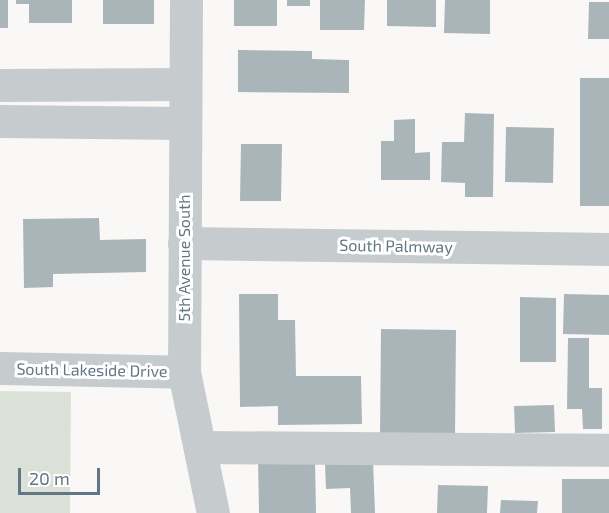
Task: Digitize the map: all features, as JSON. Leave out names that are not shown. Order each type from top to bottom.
[{"type":"street","name":"5th Avenue South","points":[[186,0],[184,372],[213,513]]},
{"type":"street","points":[[0,85],[184,84]]},
{"type":"street","points":[[0,122],[184,123]]},
{"type":"street","name":"South Palmway","points":[[183,243],[609,249]]},
{"type":"street","name":"South Lakeside Drive","points":[[0,368],[184,372]]},
{"type":"street","points":[[200,447],[609,450]]},
{"type":"shaded area","points":[[0,391],[71,392],[70,513],[0,513]]},
{"type":"building","points":[[0,0],[8,0],[8,28],[0,28]]},
{"type":"building","points":[[16,0],[72,0],[72,23],[29,23],[29,4],[16,4]]},
{"type":"building","points":[[103,0],[154,0],[154,24],[103,24]]},
{"type":"building","points":[[234,0],[277,0],[277,26],[234,26]]},
{"type":"building","points":[[287,0],[310,0],[310,6],[287,6]]},
{"type":"building","points":[[320,0],[365,0],[364,30],[320,30]]},
{"type":"building","points":[[387,0],[436,0],[436,27],[387,26]]},
{"type":"building","points":[[445,0],[490,0],[490,34],[444,33]]},
{"type":"building","points":[[589,2],[609,2],[609,39],[588,39]]},
{"type":"building","points":[[238,50],[312,51],[312,59],[349,60],[349,93],[238,92]]},
{"type":"building","points":[[580,78],[609,78],[609,206],[580,206]]},
{"type":"building","points":[[465,113],[494,114],[493,197],[465,197],[465,183],[441,182],[442,142],[464,142]]},
{"type":"building","points":[[415,119],[415,153],[430,152],[430,180],[381,180],[381,141],[394,141],[394,120]]},
{"type":"building","points":[[506,127],[554,128],[553,183],[505,182]]},
{"type":"building","points":[[241,144],[282,144],[281,201],[240,201]]},
{"type":"building","points":[[99,218],[100,240],[146,239],[146,272],[53,274],[53,287],[24,288],[23,219]]},
{"type":"building","points":[[239,294],[278,294],[278,320],[295,320],[296,376],[361,376],[362,424],[278,425],[278,406],[240,407]]},
{"type":"building","points":[[564,294],[609,295],[609,335],[563,334]]},
{"type":"building","points":[[520,297],[556,298],[556,362],[520,362]]},
{"type":"building","points":[[381,329],[456,330],[455,436],[380,436]]},
{"type":"building","points":[[568,338],[589,338],[589,388],[602,388],[602,429],[583,429],[582,409],[567,409]]},
{"type":"building","points":[[554,405],[555,432],[515,433],[514,406]]},
{"type":"building","points":[[258,459],[315,459],[316,513],[259,513]]},
{"type":"building","points":[[373,461],[375,513],[351,513],[350,488],[326,489],[325,464]]},
{"type":"building","points":[[562,479],[609,479],[609,513],[562,513]]},
{"type":"building","points":[[438,485],[488,486],[487,513],[437,513]]},
{"type":"building","points":[[501,500],[538,501],[537,513],[500,513]]}]
